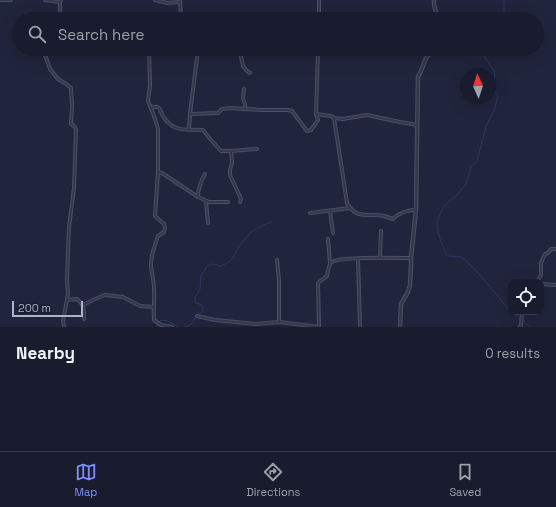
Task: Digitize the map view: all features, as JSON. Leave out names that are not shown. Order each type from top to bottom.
[{"type":"street","points":[[0,0],[11,0]]},
{"type":"street","points":[[45,0],[61,1],[60,12]]},
{"type":"street","points":[[155,0],[167,3],[180,1],[181,12]]},
{"type":"street","points":[[319,0],[319,12]]},
{"type":"street","points":[[434,0],[436,12]]},
{"type":"street","points":[[45,56],[50,69],[58,79],[71,88],[71,124],[76,129],[74,180],[69,227],[67,300],[63,321],[64,327]]},
{"type":"street","points":[[149,56],[150,85],[148,101],[158,129],[158,172],[155,216],[164,224],[166,228],[164,232],[158,236],[152,256],[151,266],[154,287],[154,320],[161,325],[172,327]]},
{"type":"street","points":[[189,130],[197,56]]},
{"type":"street","points":[[241,56],[244,66],[250,73]]},
{"type":"street","points":[[190,114],[218,113],[222,109],[230,108],[288,110],[292,112],[307,131],[311,130],[318,120],[316,114],[318,56]]},
{"type":"street","points":[[400,327],[401,304],[410,285],[416,210],[418,77],[427,56]]},
{"type":"street","points":[[244,89],[243,98],[245,109]]},
{"type":"street","points":[[151,108],[160,108],[162,116],[171,125],[184,130],[203,130],[222,150],[231,151],[257,149]]},
{"type":"street","points":[[316,114],[343,119],[367,115],[417,125]]},
{"type":"street","points":[[334,118],[347,203],[350,208],[360,215],[383,216],[393,219],[406,210],[416,210]]},
{"type":"street","points":[[231,151],[232,163],[230,175],[241,199],[240,202]]},
{"type":"street","points":[[158,172],[162,173],[206,201],[228,202]]},
{"type":"street","points":[[198,197],[205,174]]},
{"type":"street","points":[[206,201],[208,223]]},
{"type":"street","points":[[310,214],[350,208]]},
{"type":"street","points":[[330,211],[333,233]]},
{"type":"street","points":[[380,257],[381,231]]},
{"type":"street","points":[[197,316],[215,320],[256,324],[279,322],[319,327],[318,283],[327,276],[330,263],[328,239]]},
{"type":"street","points":[[539,279],[541,275],[541,263],[545,254],[551,249],[556,249]]},
{"type":"street","points":[[330,263],[334,260],[344,259],[380,257],[411,258]]},
{"type":"street","points":[[358,259],[360,327]]},
{"type":"street","points":[[277,260],[279,280],[279,322]]},
{"type":"street","points":[[544,284],[556,285]]},
{"type":"street","points":[[83,305],[105,295],[123,297],[140,306],[154,307]]},
{"type":"street","points":[[67,300],[77,299],[83,305],[84,320]]},
{"type":"street","points":[[520,327],[522,315]]},
{"type":"waterway","points":[[504,0],[504,12]]},
{"type":"waterway","points":[[484,56],[495,72],[493,89],[498,95],[494,111],[486,126],[477,161],[471,168],[466,184],[457,195],[445,205],[438,218],[437,226],[440,239],[447,256],[462,257],[480,275],[508,308]]},
{"type":"waterway","points":[[183,327],[189,326],[194,321],[196,315],[202,312],[203,307],[202,305],[196,303],[195,298],[200,289],[201,276],[207,266],[212,264],[221,266],[229,262],[250,233],[271,222]]},
{"type":"waterway","points":[[515,315],[520,319]]},
{"type":"waterway","points":[[157,327],[161,320],[168,321],[178,327]]},
{"type":"waterway","points":[[523,321],[531,327]]}]
